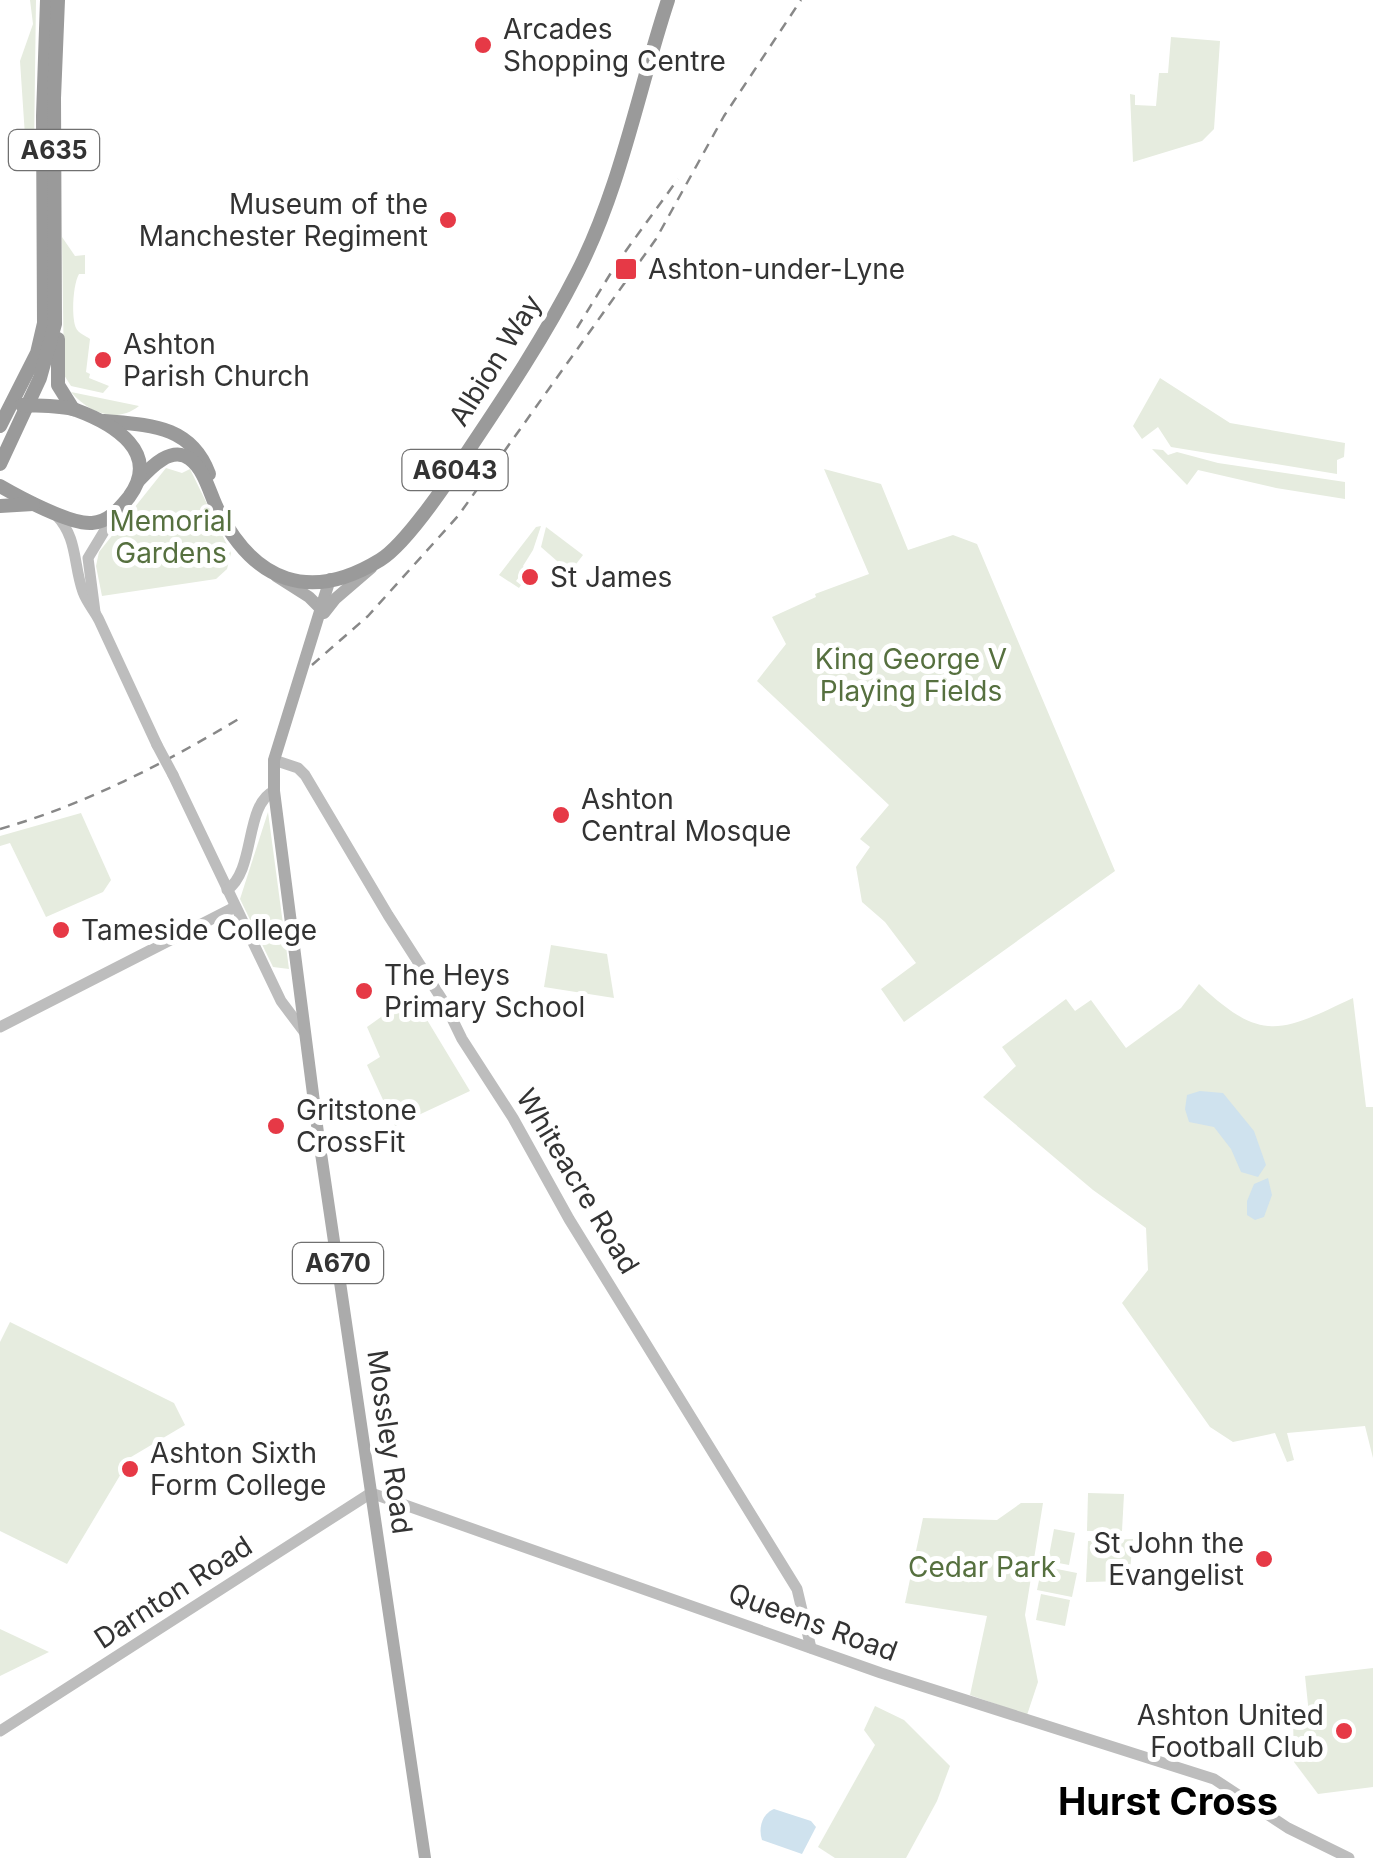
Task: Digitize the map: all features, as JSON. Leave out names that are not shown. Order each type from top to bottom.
[{"type":"highway","name":"A635","points":[[6,405],[37,353],[44,323],[47,0]]},
{"type":"highway","name":"A635","points":[[0,464],[28,405],[52,338],[56,299],[54,98],[58,0]]},
{"type":"highway","name":"Albion Way","points":[[330,579],[380,561],[432,502],[512,384],[577,273],[616,172],[668,0]]},
{"type":"highway","points":[[56,299],[58,380],[73,408]]},
{"type":"highway","points":[[0,426],[6,405],[73,408],[132,443],[140,462],[139,480]]},
{"type":"highway","points":[[0,442],[16,413],[28,405]]},
{"type":"highway","points":[[98,421],[160,427],[187,440],[207,468],[217,510]]},
{"type":"highway","points":[[0,486],[87,523],[96,523],[115,513],[139,480],[166,457],[189,458],[239,548],[276,576],[305,583],[330,579]]},
{"type":"highway","points":[[0,506],[44,506]]},
{"type":"main road","points":[[44,506],[72,534],[81,588],[95,612]]},
{"type":"main road","points":[[115,513],[88,558],[95,612],[280,1002],[305,1033]]},
{"type":"main road","points":[[316,628],[335,598],[380,561]]},
{"type":"main road","points":[[276,576],[314,600],[321,609]]},
{"type":"main road","name":"A670","points":[[305,1033],[274,791],[274,760],[330,579]]},
{"type":"main road","name":"Whiteacre Road","points":[[274,760],[298,768],[305,775],[445,1004],[560,1204],[797,1589],[811,1648]]},
{"type":"main road","points":[[227,890],[238,878],[262,800],[274,791]]},
{"type":"main road","points":[[0,1027],[235,907]]},
{"type":"main road","points":[[271,982],[299,989]]},
{"type":"main road","points":[[280,1002],[299,989]]},
{"type":"main road","name":"Mossley Road","points":[[305,1033],[425,1858]]},
{"type":"main road","name":"Queens Road","points":[[371,1493],[1028,1722],[1214,1778],[1288,1828],[1348,1857]]},
{"type":"main road","name":"Darnton Road","points":[[0,1731],[371,1493]]},
{"type":"green space","points":[[30,0],[36,0],[34,147],[25,136],[20,61],[33,24]]},
{"type":"green space","points":[[1171,37],[1220,41],[1214,129],[1202,141],[1133,162],[1130,94],[1135,95],[1135,105],[1156,106],[1159,73],[1168,73]]},
{"type":"green space","points":[[62,237],[75,256],[85,255],[85,274],[79,274],[75,285],[74,323],[90,339],[86,372],[89,378],[109,386],[103,393],[71,386],[64,375]]},
{"type":"green space","points":[[1160,378],[1230,423],[1345,443],[1344,457],[1337,460],[1337,474],[1171,447],[1158,427],[1142,439],[1133,426]]},
{"type":"green space","points":[[71,392],[139,406],[121,414],[103,414],[86,406]]},
{"type":"green space","points":[[1152,449],[1168,455],[1177,452],[1218,463],[1345,482],[1345,499],[1198,470],[1187,485]]},
{"type":"green space","name":"Memorial Gardens","points":[[166,468],[182,473],[190,469],[231,553],[227,569],[216,579],[102,596],[96,566],[99,552]]},
{"type":"green space","name":"King George V Playing Fields","points":[[824,469],[881,484],[908,550],[953,535],[977,544],[1115,871],[904,1022],[881,989],[916,963],[885,922],[862,902],[856,867],[870,847],[860,839],[889,805],[757,681],[786,644],[772,617],[816,597],[815,594],[869,574]]},
{"type":"green space","points":[[541,526],[525,569],[516,581],[521,585],[519,588],[499,575],[536,527]]},
{"type":"green space","points":[[546,527],[583,555],[560,585],[557,561],[541,547]]},
{"type":"green space","points":[[268,812],[289,969],[273,967],[240,899]]},
{"type":"green space","points":[[81,813],[111,880],[103,892],[46,917],[10,843],[0,846],[0,836]]},
{"type":"green space","points":[[551,945],[607,954],[614,998],[544,987]]},
{"type":"green space","points":[[1199,984],[1240,1016],[1256,1024],[1273,1026],[1307,1019],[1353,998],[1366,1107],[1373,1107],[1373,1458],[1365,1426],[1287,1433],[1294,1460],[1287,1462],[1275,1433],[1233,1442],[1210,1427],[1122,1303],[1148,1270],[1146,1228],[1093,1190],[983,1097],[1016,1066],[1002,1047],[1066,999],[1075,1011],[1091,1000],[1126,1048],[1181,1008]]},
{"type":"green space","points":[[412,995],[470,1091],[395,1126],[367,1065],[380,1057],[367,1027]]},
{"type":"green space","points":[[10,1322],[174,1403],[185,1425],[131,1457],[67,1564],[0,1531],[0,1342]]},
{"type":"green space","points":[[1088,1493],[1124,1494],[1122,1531],[1087,1531]]},
{"type":"green space","name":"Cedar Park","points":[[1021,1503],[1043,1503],[1025,1615],[1038,1682],[1027,1715],[970,1695],[987,1616],[905,1603],[923,1518],[997,1520]]},
{"type":"green space","points":[[1054,1529],[1075,1533],[1069,1565],[1048,1561]]},
{"type":"green space","points":[[1133,1539],[1129,1581],[1086,1582],[1088,1541]]},
{"type":"green space","points":[[1042,1566],[1077,1573],[1072,1597],[1037,1590]]},
{"type":"green space","points":[[1041,1594],[1070,1600],[1065,1626],[1036,1620]]},
{"type":"green space","points":[[0,1629],[49,1652],[0,1676]]},
{"type":"green space","name":"Ashton United Football Club","points":[[1373,1668],[1373,1787],[1318,1794],[1294,1762],[1293,1718],[1309,1714],[1305,1676]]},
{"type":"green space","points":[[875,1706],[904,1720],[950,1766],[937,1801],[906,1858],[835,1858],[818,1847],[875,1745],[864,1730]]},
{"type":"water","points":[[1200,1091],[1223,1093],[1254,1131],[1266,1165],[1258,1177],[1241,1172],[1231,1149],[1214,1127],[1189,1122],[1185,1109],[1187,1095]]},
{"type":"water","points":[[1268,1178],[1272,1195],[1264,1217],[1255,1220],[1247,1215],[1247,1201],[1254,1184]]},
{"type":"water","points":[[774,1809],[811,1821],[816,1827],[802,1854],[762,1840],[762,1822]]},
{"type":"railway","points":[[312,665],[368,616],[458,516],[656,239],[724,116],[801,0]]},
{"type":"railway","points":[[577,328],[617,263],[678,179]]},
{"type":"railway","points":[[0,829],[125,781],[242,717]]},
{"type":"place","name":"Arcades Shopping Centre","points":[[483,45]]},
{"type":"place","name":"Museum of the Manchester Regiment","points":[[448,220]]},
{"type":"place","name":"Ashton-under-Lyne","points":[[626,269]]},
{"type":"place","name":"Ashton Parish Church","points":[[103,360]]},
{"type":"place","name":"St James","points":[[530,577]]},
{"type":"place","name":"Ashton Central Mosque","points":[[561,815]]},
{"type":"place","name":"Tameside College","points":[[61,930]]},
{"type":"place","name":"The Heys Primary School","points":[[364,991]]},
{"type":"place","name":"Gritstone CrossFit","points":[[276,1126]]},
{"type":"place","name":"Ashton Sixth Form College","points":[[130,1469]]},
{"type":"place","name":"St John the Evangelist","points":[[1264,1559]]},
{"type":"place","name":"Ashton United Football Club","points":[[1344,1731]]},
{"type":"district","name":"Hurst Cross","points":[[1168,1802]]}]
